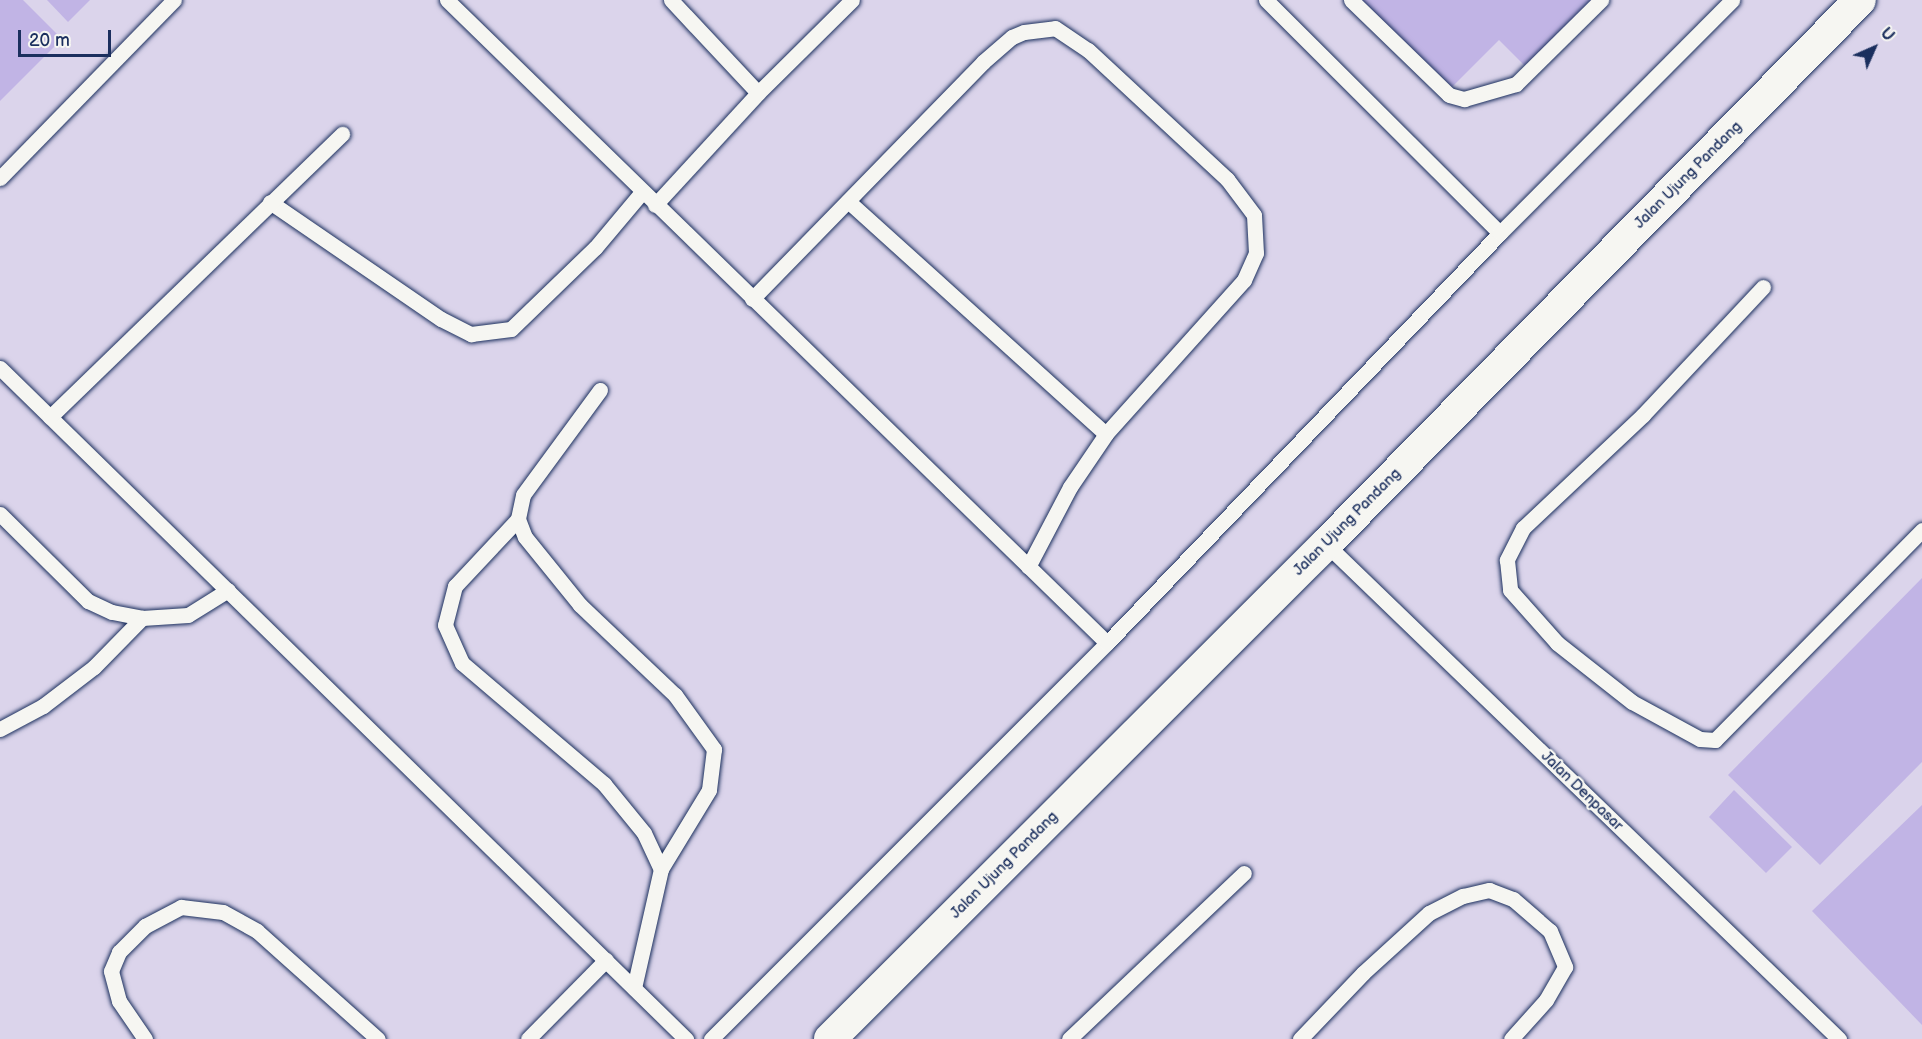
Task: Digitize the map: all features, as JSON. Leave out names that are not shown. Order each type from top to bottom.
[{"type":"street","name":"Jalan Ujung Pandang","points":[[830,1039],[1326,544],[1860,0]]},
{"type":"lane","points":[[0,177],[174,0]]},
{"type":"lane","points":[[447,0],[1107,643]]},
{"type":"lane","points":[[671,0],[758,93]]},
{"type":"lane","points":[[655,205],[758,93],[852,0]]},
{"type":"lane","points":[[1266,0],[1500,233]]},
{"type":"lane","points":[[1351,0],[1449,95],[1464,99],[1516,84],[1601,0]]},
{"type":"lane","points":[[711,1039],[1107,643],[1500,233],[1732,0]]},
{"type":"lane","points":[[752,299],[1012,37],[1055,28],[1088,50],[1227,179],[1254,215],[1256,253],[1244,280],[1106,434],[1070,487],[1028,567]]},
{"type":"lane","points":[[51,417],[342,134]]},
{"type":"lane","points":[[270,202],[441,319],[471,334],[511,329],[595,248],[642,192]]},
{"type":"lane","points":[[849,202],[1106,434]]},
{"type":"lane","points":[[1763,287],[1643,415],[1523,528],[1507,560],[1510,590],[1557,643],[1632,702],[1700,739],[1715,740],[1922,530]]},
{"type":"lane","points":[[0,368],[686,1039]]},
{"type":"lane","points":[[600,390],[523,495],[518,519],[455,586],[445,625],[462,663],[604,784],[644,832],[661,870]]},
{"type":"lane","points":[[0,514],[88,601],[112,612],[142,618],[188,615],[228,590]]},
{"type":"lane","points":[[518,519],[525,537],[580,605],[675,695],[714,749],[709,790],[661,870],[634,988]]},
{"type":"lane","name":"Jalan Denpasar","points":[[1326,544],[1839,1039]]},
{"type":"lane","points":[[0,729],[43,706],[86,673],[142,618]]},
{"type":"lane","points":[[1069,1039],[1244,873]]},
{"type":"lane","points":[[1300,1039],[1363,973],[1428,913],[1463,896],[1489,890],[1513,899],[1550,932],[1565,967],[1546,1000],[1511,1039]]},
{"type":"lane","points":[[145,1039],[119,1001],[111,971],[119,952],[144,926],[181,907],[223,912],[258,931],[378,1039]]},
{"type":"lane","points":[[528,1039],[606,960]]},
{"type":"shaded area","points":[[0,0],[1922,0],[1922,1039],[0,1039]]},
{"type":"building","points":[[0,0],[23,0],[62,39],[0,101]]},
{"type":"building","points":[[47,0],[90,0],[68,22]]},
{"type":"building","points":[[1360,0],[1594,0],[1527,68],[1499,40],[1450,89]]},
{"type":"building","points":[[1922,578],[1922,762],[1820,865],[1728,775]]},
{"type":"building","points":[[1734,790],[1792,847],[1766,873],[1709,817]]},
{"type":"building","points":[[1922,805],[1922,1025],[1812,911]]}]
